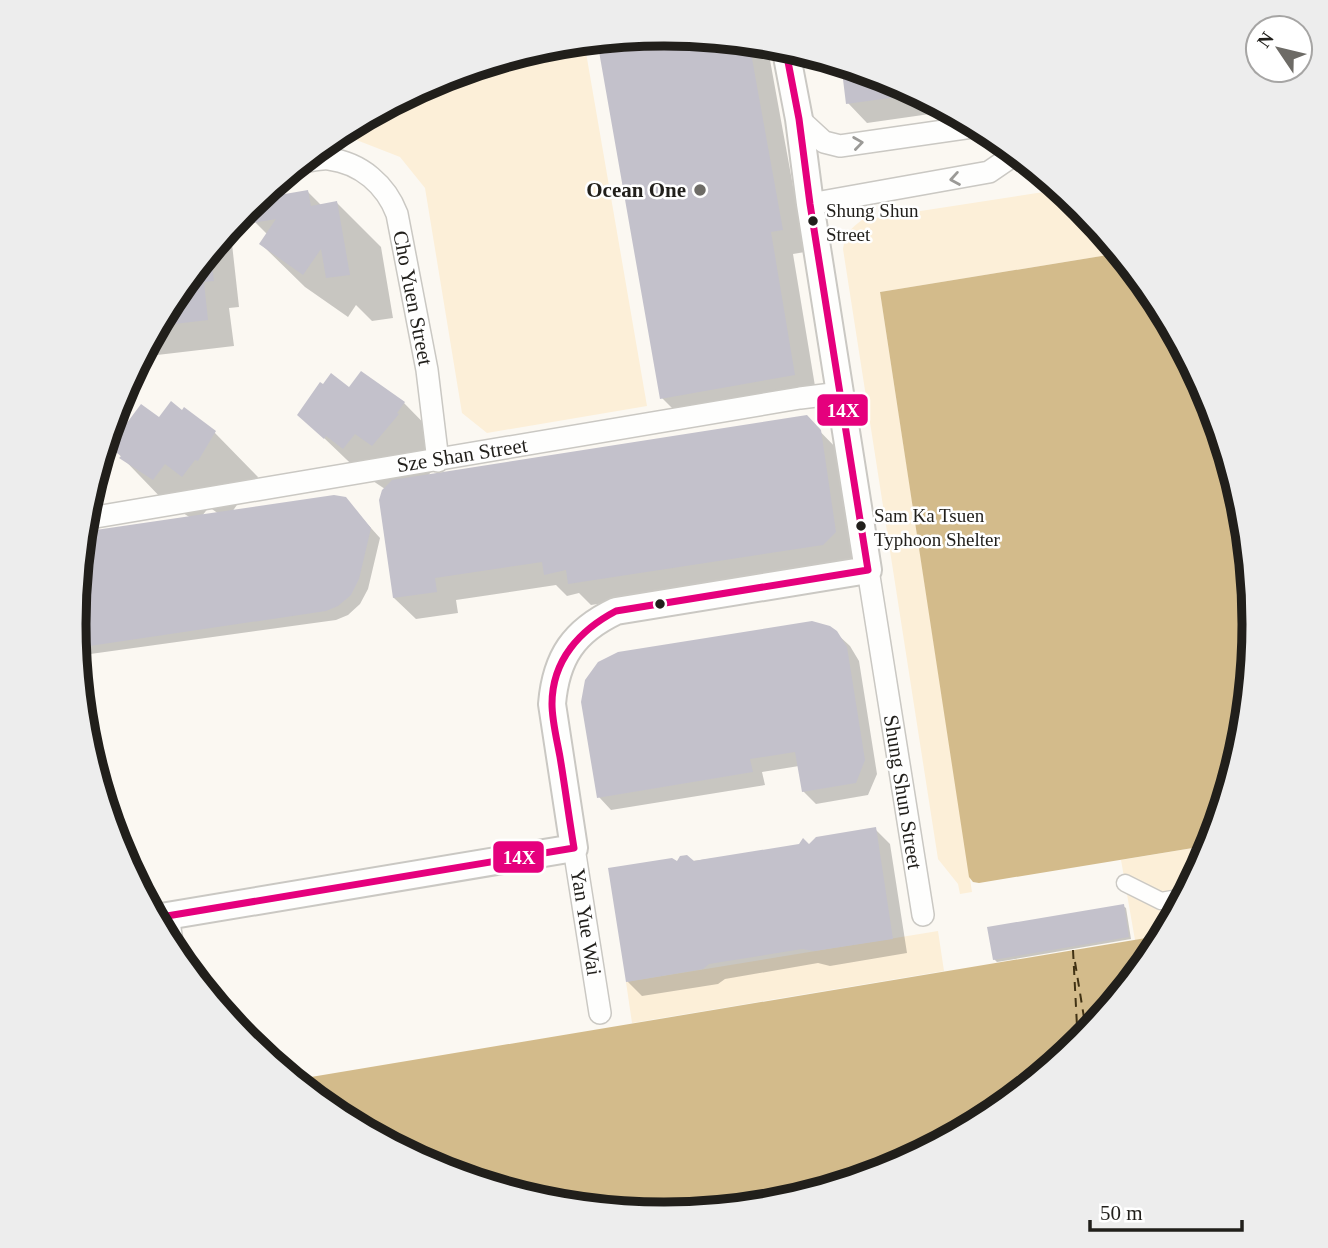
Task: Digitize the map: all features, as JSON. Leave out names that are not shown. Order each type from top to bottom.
[{"type":"street","name":"Shung Shun Street","points":[[788,59],[923,915]]},
{"type":"street","points":[[799,119],[824,142],[840,146],[962,128]]},
{"type":"street","name":"Cho Yuen Street","points":[[319,160],[329,159],[359,169],[379,183],[390,197],[397,214],[427,370],[438,461]]},
{"type":"street","points":[[810,204],[989,173],[1008,159]]},
{"type":"street","name":"Sze Shan Street","points":[[96,517],[840,393]]},
{"type":"street","name":"Yan Yue Wai","points":[[600,1013],[552,704],[559,664],[569,647],[582,632],[616,611],[868,570]]},
{"type":"street","points":[[165,916],[574,848]]},
{"type":"street","points":[[1125,883],[1161,901],[1173,899]]},
{"type":"shaded area","points":[[586,50],[647,406],[487,433],[462,413],[425,188],[400,157],[351,138],[408,105],[478,76],[514,65]]},
{"type":"shaded area","points":[[1048,191],[1109,255],[880,292],[972,892],[960,894],[958,884],[938,859],[843,249],[849,232],[862,220]]},
{"type":"shaded area","points":[[1109,255],[1165,335],[1198,403],[1223,474],[1238,548],[1241,586],[1238,700],[1223,774],[1197,847],[979,883],[973,882],[969,877],[880,292]]},
{"type":"shaded area","points":[[1197,847],[1183,880],[1150,937],[1135,940],[1121,860]]},
{"type":"shaded area","points":[[938,931],[944,971],[632,1023],[626,982]]},
{"type":"shaded area","points":[[1150,937],[1123,976],[1073,1033],[1016,1083],[985,1105],[920,1143],[850,1172],[814,1183],[740,1198],[626,1201],[588,1198],[514,1183],[478,1172],[408,1143],[343,1105],[306,1078]]},
{"type":"building","points":[[664,46],[751,52],[783,230],[771,232],[795,375],[660,399],[599,49]]},
{"type":"building","points":[[842,74],[900,97],[846,104]]},
{"type":"building","points":[[308,190],[311,206],[337,201],[350,275],[326,278],[321,249],[303,275],[259,244],[276,219],[253,223],[252,218],[276,196]]},
{"type":"building","points":[[212,264],[214,281],[204,282],[208,320],[170,325]]},
{"type":"building","points":[[361,371],[405,402],[397,413],[399,414],[372,446],[355,434],[343,449],[326,436],[324,439],[297,415],[320,382],[323,384],[331,373],[349,387]]},
{"type":"building","points":[[171,401],[182,410],[184,407],[216,431],[198,461],[195,460],[182,477],[165,464],[153,480],[119,458],[121,456],[112,450],[116,437],[141,404],[159,417]]},
{"type":"building","points":[[807,415],[821,430],[836,532],[823,545],[568,584],[566,570],[544,575],[542,562],[435,578],[437,592],[393,598],[379,500],[382,490],[392,480]]},
{"type":"building","points":[[334,495],[346,497],[371,528],[359,579],[351,595],[338,606],[326,611],[87,646],[87,586],[93,530]]},
{"type":"building","points":[[812,621],[837,631],[847,647],[865,760],[856,783],[802,792],[795,752],[750,759],[753,772],[597,798],[581,702],[585,680],[598,662],[618,652]]},
{"type":"building","points":[[876,827],[893,939],[814,951],[802,949],[709,964],[703,969],[626,982],[608,868],[672,858],[677,861],[680,856],[687,855],[694,861],[799,844],[803,838],[809,844],[816,837]]},
{"type":"building","points":[[1124,904],[1129,937],[993,960],[987,927]]},
{"type":"ferry route","points":[[1073,950],[1077,1029]]},
{"type":"ferry route","points":[[1075,962],[1085,1021]]},
{"type":"transit line","name":"14X","points":[[165,916],[574,848],[552,704],[557,674],[570,648],[580,637],[616,611],[868,570],[788,59]]},
{"type":"place","name":"Ocean One","points":[[700,190]]},
{"type":"place","name":"Shung Shun Street","points":[[813,221]]},
{"type":"place","name":"Sam Ka Tsuen Typhoon Shelter","points":[[861,526]]}]
